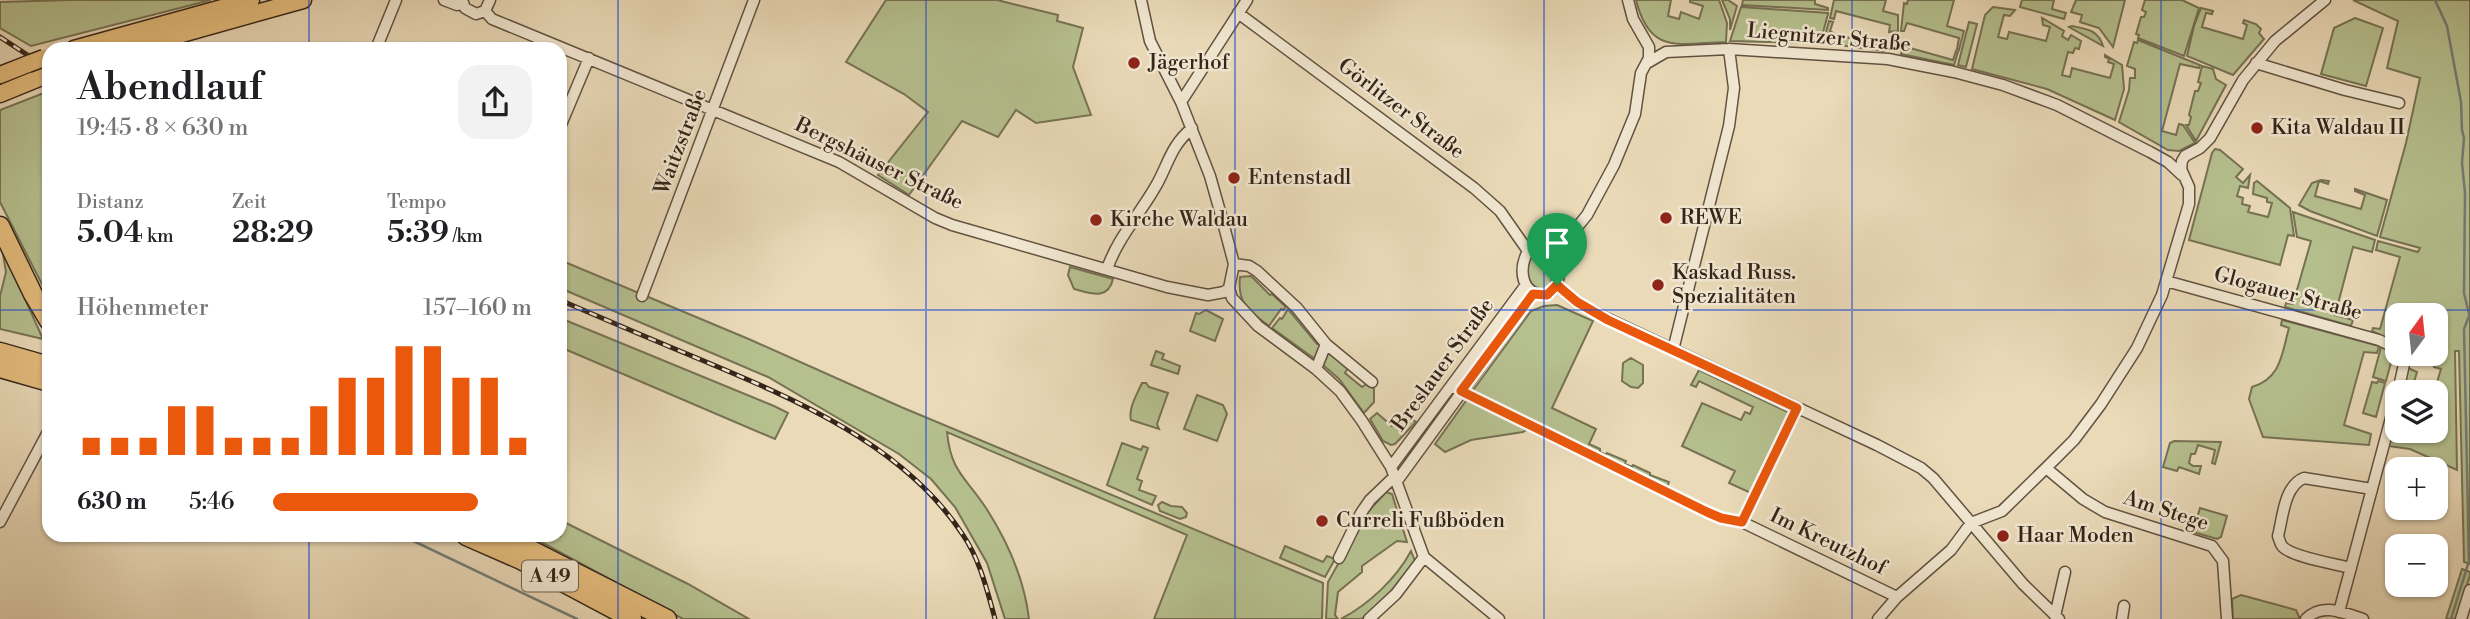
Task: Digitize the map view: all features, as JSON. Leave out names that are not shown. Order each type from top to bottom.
[{"type":"highway","points":[[0,226],[42,309]]},
{"type":"highway","points":[[0,352],[42,364]]},
{"type":"highway","points":[[0,368],[42,380]]},
{"type":"highway","name":"A 49","points":[[480,542],[521,560],[632,619]]},
{"type":"highway","name":"A 49","points":[[516,542],[667,619]]},
{"type":"main road","points":[[99,42],[251,0]]},
{"type":"main road","points":[[153,42],[303,0]]},
{"type":"main road","points":[[0,75],[28,64],[42,65]]},
{"type":"main road","points":[[0,94],[42,69]]},
{"type":"street","points":[[379,42],[396,0]]},
{"type":"street","points":[[444,0],[457,5],[462,1]]},
{"type":"street","points":[[485,11],[490,0]]},
{"type":"street","name":"Waitzstraße","points":[[642,296],[754,0]]},
{"type":"street","points":[[1141,0],[1150,41],[1181,102],[1214,189],[1234,264],[1229,288],[1232,298],[1247,316],[1329,380],[1351,405],[1394,474],[1424,557],[1499,619]]},
{"type":"street","points":[[1181,102],[1247,0]]},
{"type":"street","points":[[1628,0],[1636,25],[1648,41],[1666,52]]},
{"type":"street","points":[[1878,619],[1897,597],[1951,550],[1971,523],[2002,511],[2082,430],[2142,339],[2166,281],[2189,204],[2189,187],[2182,175],[2181,165],[2185,156],[2200,148],[2210,138],[2230,100],[2275,41],[2325,0]]},
{"type":"street","name":"Bergshäuser Straße","points":[[462,1],[471,13],[485,11],[492,19],[549,42]]},
{"type":"street","name":"Görlitzer Straße","points":[[1238,13],[1474,188],[1500,211],[1528,251]]},
{"type":"street","points":[[1556,253],[1581,225],[1615,165],[1635,114],[1641,73],[1649,53],[1648,41]]},
{"type":"street","name":"Bergshäuser Straße","points":[[567,49],[839,162],[935,218],[1167,287],[1208,295],[1224,292],[1229,288]]},
{"type":"street","name":"Liegnitzer Straße","points":[[1673,350],[1728,126],[1734,88],[1729,50]]},
{"type":"street","name":"Liegnitzer Straße","points":[[1647,63],[1666,52],[1729,50],[1888,59],[1983,79],[2057,105],[2160,157],[2182,175]]},
{"type":"street","points":[[567,110],[589,58]]},
{"type":"street","points":[[2256,63],[2399,103]]},
{"type":"street","points":[[1107,269],[1117,245],[1157,184],[1174,146],[1192,128]]},
{"type":"street","name":"Liegnitzer Straße","points":[[2160,157],[2185,156]]},
{"type":"street","points":[[1539,244],[1550,247],[1556,253],[1559,272],[1557,285],[1547,295],[1533,294],[1525,286],[1522,265],[1528,251],[1539,244]]},
{"type":"street","points":[[1234,264],[1256,271],[1297,308],[1326,344],[1372,382]]},
{"type":"street","name":"Glogauer Straße","points":[[2166,281],[2385,343]]},
{"type":"street","points":[[1557,285],[1585,307],[1870,441],[1921,468],[1933,478],[2023,584],[2057,617]]},
{"type":"street","name":"Breslauer Straße","points":[[1394,474],[1525,286]]},
{"type":"street","name":"Breslauer Straße","points":[[1394,474],[1456,388],[1533,294]]},
{"type":"street","points":[[1316,369],[1326,344]]},
{"type":"street","name":"Im Kreutzhof","points":[[1456,388],[1707,512],[1742,522],[1897,597]]},
{"type":"street","name":"Im Kreutzhof","points":[[1742,522],[1797,408]]},
{"type":"street","name":"Glogauer Straße","points":[[2339,612],[2385,440]]},
{"type":"street","points":[[0,522],[42,443]]},
{"type":"street","name":"Am Stege","points":[[2046,468],[2082,499],[2105,512],[2212,546],[2222,561],[2227,619]]},
{"type":"street","points":[[1339,558],[1361,513],[1394,474]]},
{"type":"street","points":[[2351,568],[2295,554],[2280,544],[2278,536],[2290,488],[2296,481],[2304,478],[2372,489]]},
{"type":"street","points":[[1369,619],[1396,594],[1424,557]]},
{"type":"street","points":[[2057,617],[2065,572]]},
{"type":"street","points":[[2461,619],[2470,590]]},
{"type":"street","points":[[2122,619],[2124,606]]},
{"type":"street","points":[[2306,619],[2318,610],[2328,609],[2363,619]]},
{"type":"green space","points":[[211,0],[31,46],[0,28],[0,2]]},
{"type":"green space","points":[[886,0],[997,0],[1058,15],[1057,21],[1083,28],[1073,67],[1091,115],[1036,123],[1016,110],[998,137],[962,121],[909,195],[878,175],[928,112],[904,94],[846,62]]},
{"type":"green space","points":[[1636,0],[1671,0],[1668,16],[1679,19],[1681,12],[1699,19],[1703,6],[1690,0],[1719,0],[1727,23],[1726,42],[1681,44],[1658,38],[1642,18]]},
{"type":"green space","points":[[1722,0],[1728,0],[1737,6],[1730,30],[1730,19]]},
{"type":"green space","points":[[1743,0],[1815,0],[1815,4],[1828,10],[1742,5]]},
{"type":"green space","points":[[1834,0],[1886,0],[1883,11],[1898,15],[1898,31],[1889,32],[1890,25],[1836,11],[1834,19],[1830,18]]},
{"type":"green space","points":[[1908,0],[1954,0],[1947,26],[1964,31],[1959,50],[1959,38],[1907,23],[1904,31],[1901,31],[1904,3],[1907,4]]},
{"type":"green space","points":[[2022,0],[2054,0],[2052,9],[2066,13],[2064,19],[2020,7]]},
{"type":"green space","points":[[2076,0],[2125,0],[2113,47],[2099,28],[2080,22],[2082,15],[2071,12]]},
{"type":"green space","points":[[2145,0],[2182,0],[2199,8],[2184,56],[2138,38],[2139,35],[2136,34],[2141,17],[2144,17],[2146,12],[2142,10]]},
{"type":"green space","points":[[2353,0],[2470,0],[2470,564],[2464,562],[2459,351],[2455,351],[2457,470],[2448,466],[2448,457],[2428,457],[2410,449],[2388,446],[2389,443],[2448,443],[2448,380],[2438,380],[2441,369],[2434,367],[2448,366],[2448,303],[2387,303],[2400,257],[2376,250],[2378,241],[2418,252],[2420,248],[2380,237],[2406,143],[2420,78],[2387,68],[2398,21]]},
{"type":"green space","points":[[1741,7],[1828,14],[1822,36],[1817,43],[1730,41]]},
{"type":"green space","points":[[1993,7],[2015,10],[2010,16],[2004,15],[1998,37],[2007,39],[2009,32],[2046,41],[2050,27],[2043,25],[2042,18],[2064,31],[2062,36],[2068,40],[2071,35],[2081,41],[2079,49],[2075,48],[2073,53],[2068,52],[2062,75],[2070,77],[2072,68],[2110,78],[2114,64],[2108,62],[2109,59],[2105,55],[2122,65],[2124,89],[2115,120],[2047,89],[1972,69],[1985,15]]},
{"type":"green space","points":[[2201,8],[2213,11],[2212,14],[2206,13],[2202,27],[2243,39],[2247,25],[2243,23],[2244,20],[2261,29],[2259,33],[2264,39],[2233,75],[2187,56]]},
{"type":"green space","points":[[2355,18],[2383,28],[2366,86],[2321,74],[2334,28]]},
{"type":"green space","points":[[1829,21],[1833,22],[1830,31],[1835,34],[1884,47],[1886,42],[1889,45],[1888,50],[1823,43]]},
{"type":"green space","points":[[1969,22],[1977,24],[1966,67],[1958,65]]},
{"type":"green space","points":[[2069,27],[2095,33],[2103,46]]},
{"type":"green space","points":[[2138,40],[2200,65],[2199,68],[2180,64],[2162,131],[2176,135],[2179,124],[2183,125],[2195,143],[2179,151],[2168,150],[2119,122],[2130,78],[2135,78],[2135,69],[2127,66],[2134,42],[2137,43]]},
{"type":"green space","points":[[1903,46],[1953,60],[1956,51],[1958,52],[1954,65],[1901,54]]},
{"type":"green space","points":[[2202,66],[2213,69],[2216,79],[2226,85],[2196,141],[2186,125],[2189,125],[2195,91],[2198,91],[2201,83],[2198,82]]},
{"type":"green space","points":[[42,94],[42,284],[0,202],[0,110]]},
{"type":"green space","points":[[2215,149],[2243,169],[2236,177],[2243,183],[2250,175],[2248,188],[2240,186],[2237,196],[2243,198],[2242,204],[2250,206],[2248,212],[2268,217],[2272,203],[2267,202],[2267,198],[2253,194],[2254,183],[2257,181],[2290,208],[2294,236],[2288,235],[2280,265],[2189,240]]},
{"type":"green space","points":[[2321,180],[2329,181],[2328,184],[2319,181],[2315,196],[2361,209],[2365,195],[2355,189],[2387,200],[2377,236],[2299,205],[2312,183]]},
{"type":"green space","points":[[2293,212],[2375,240],[2372,252],[2353,247],[2335,315],[2353,320],[2351,326],[2285,307],[2286,303],[2293,304],[2311,241],[2297,237]]},
{"type":"green space","points":[[2,248],[42,339],[0,329],[0,296],[6,272]]},
{"type":"green space","points":[[1541,250],[1550,253],[1554,268],[1550,286],[1544,291],[1532,286],[1527,270],[1533,252]]},
{"type":"green space","points":[[567,263],[751,340],[901,407],[1323,583],[1322,619],[1154,619],[1187,535],[947,432],[952,457],[960,474],[994,521],[1019,575],[1029,619],[1005,619],[987,563],[955,507],[931,479],[899,454],[768,377],[567,291]]},
{"type":"green space","points":[[1070,267],[1113,279],[1111,286],[1098,294],[1074,289],[1068,275]]},
{"type":"green space","points":[[1251,276],[1286,307],[1281,309],[1269,326],[1250,311],[1240,294],[1240,277]]},
{"type":"green space","points":[[1557,305],[1593,321],[1552,408],[1596,429],[1589,444],[1600,449],[1600,452],[1626,461],[1625,464],[1632,467],[1633,465],[1669,482],[1667,487],[1471,393],[1531,311]]},
{"type":"green space","points":[[1288,309],[1317,344],[1319,343],[1315,359],[1272,328]]},
{"type":"green space","points":[[1206,310],[1223,319],[1215,341],[1190,331],[1196,313]]},
{"type":"green space","points":[[2385,311],[2385,338],[2372,331],[2373,328],[2380,329]]},
{"type":"green space","points":[[2282,320],[2379,346],[2377,353],[2364,352],[2344,425],[2371,434],[2369,445],[2263,437],[2249,399],[2252,387],[2269,377],[2279,363],[2289,328],[2281,325]]},
{"type":"green space","points":[[567,321],[788,413],[775,439],[567,350]]},
{"type":"green space","points":[[2381,347],[2385,348],[2385,366],[2390,366],[2386,380],[2373,377]]},
{"type":"green space","points":[[1156,351],[1164,354],[1162,359],[1180,366],[1178,374],[1151,365]]},
{"type":"green space","points":[[1328,352],[1349,366],[1345,373],[1362,387],[1368,383],[1374,389],[1374,402],[1364,413],[1339,379],[1323,365]]},
{"type":"green space","points":[[1631,358],[1643,365],[1643,383],[1638,388],[1622,381],[1623,363]]},
{"type":"green space","points":[[2408,368],[2417,372],[2415,380],[2405,380]]},
{"type":"green space","points":[[1699,370],[1790,413],[1753,494],[1729,483],[1735,471],[1682,446],[1702,403],[1741,420],[1745,412],[1750,414],[1753,407],[1699,381],[1696,387],[1691,385]]},
{"type":"green space","points":[[2372,382],[2385,383],[2376,417],[2363,413]]},
{"type":"green space","points":[[1142,383],[1168,393],[1157,424],[1159,429],[1131,420],[1132,406]]},
{"type":"green space","points":[[1197,395],[1223,405],[1227,414],[1217,441],[1184,429]]},
{"type":"green space","points":[[1468,398],[1530,428],[1523,432],[1471,440],[1445,452],[1435,444]]},
{"type":"green space","points":[[1377,413],[1392,426],[1410,418],[1416,422],[1391,445],[1383,441],[1370,419]]},
{"type":"green space","points":[[2221,442],[2215,464],[2212,463],[2215,450],[2198,445],[2195,454],[2191,454],[2189,463],[2201,466],[2199,474],[2179,467],[2177,471],[2163,467],[2170,443]]},
{"type":"green space","points":[[1122,443],[1141,450],[1143,446],[1148,448],[1137,479],[1142,481],[1139,490],[1156,496],[1152,505],[1107,485]]},
{"type":"green space","points":[[1386,492],[1392,494],[1407,542],[1397,541],[1362,566],[1362,572],[1338,592],[1335,615],[1338,619],[1326,619],[1328,582],[1366,514]]},
{"type":"green space","points":[[1162,502],[1182,507],[1187,513],[1186,517],[1180,519],[1160,511],[1158,505]]},
{"type":"green space","points":[[2200,508],[2227,516],[2221,537],[2217,539],[2193,532]]},
{"type":"green space","points":[[567,524],[688,584],[749,619],[683,619],[541,542],[567,542]]},
{"type":"green space","points":[[1285,546],[1323,562],[1327,556],[1335,559],[1325,577],[1280,558]]},
{"type":"green space","points":[[1411,551],[1415,561],[1368,614],[1361,619],[1341,619],[1381,590]]},
{"type":"green space","points":[[2462,569],[2470,572],[2470,575],[2457,619],[2446,619]]},
{"type":"green space","points":[[2241,595],[2296,610],[2300,619],[2233,619],[2232,599]]},
{"type":"waterway","points":[[2435,0],[2447,26],[2461,102],[2465,193],[2464,293],[2470,318]]},
{"type":"waterway","points":[[2451,619],[2469,561],[2464,329],[2469,316]]},
{"type":"waterway","points":[[416,542],[577,619]]},
{"type":"railway","points":[[0,37],[42,64]]},
{"type":"railway","points":[[567,303],[767,388],[842,426],[877,449],[909,474],[938,503],[963,535],[978,565],[995,619]]},
{"type":"place","name":"Jägerhof","points":[[1134,63]]},
{"type":"place","name":"Kita Waldau II","points":[[2257,128]]},
{"type":"place","name":"Entenstadl","points":[[1234,178]]},
{"type":"place","name":"REWE","points":[[1666,218]]},
{"type":"place","name":"Kirche Waldau","points":[[1096,220]]},
{"type":"place","name":"Kaskad Russ. Spezialitäten","points":[[1658,285]]},
{"type":"place","name":"Curreli Fußböden","points":[[1322,521]]},
{"type":"place","name":"Haar Moden","points":[[2003,536]]},
{"type":"route","points":[[1557,285],[1577,302],[1608,320],[1797,408],[1742,522],[1707,512],[1461,391],[1533,294],[1547,295],[1557,285]]}]
